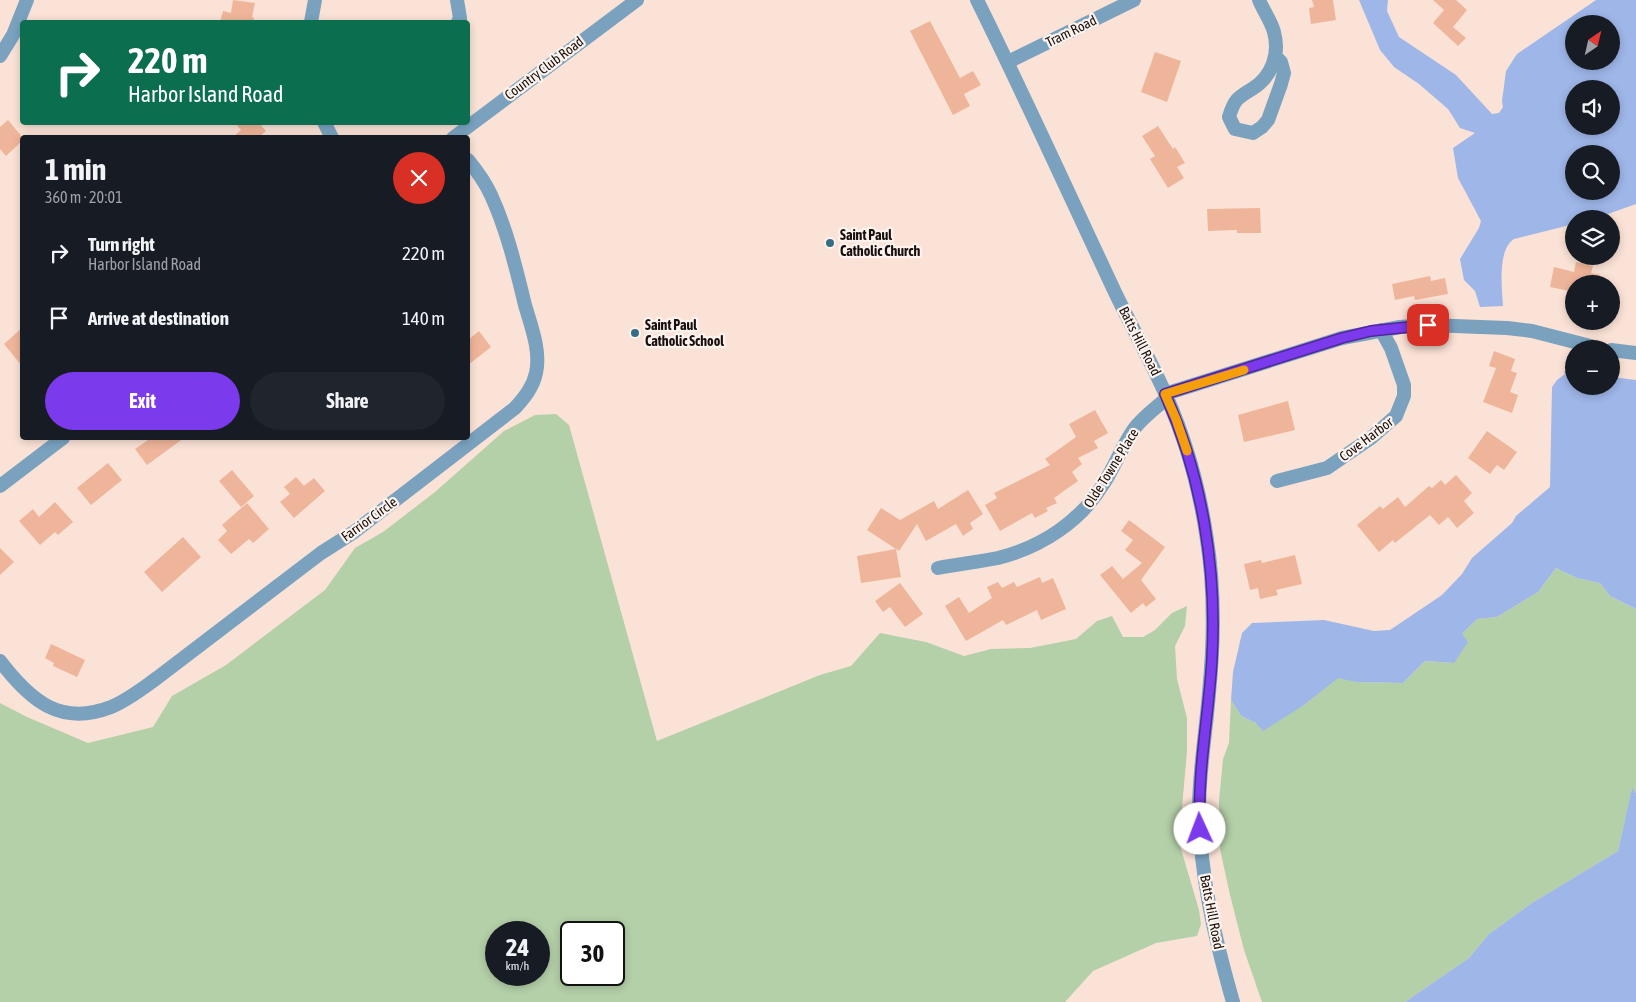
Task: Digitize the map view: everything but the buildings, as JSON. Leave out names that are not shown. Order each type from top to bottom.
[{"type":"street","points":[[0,56],[13,35],[27,0]]},
{"type":"street","points":[[311,20],[314,0]]},
{"type":"street","points":[[457,0],[459,20]]},
{"type":"street","name":"Country Club Road","points":[[457,135],[637,0]]},
{"type":"street","name":"Batts Hill Road","points":[[978,0],[1119,301],[1166,396],[1190,459],[1200,500],[1212,580],[1212,657],[1200,772],[1201,848],[1205,886],[1212,923],[1233,1002]]},
{"type":"street","name":"Tram Road","points":[[1008,62],[1134,0]]},
{"type":"street","points":[[1259,0],[1274,32],[1276,57],[1272,70],[1264,80],[1241,94],[1232,104],[1229,117],[1235,129],[1252,133],[1262,127],[1268,120],[1284,73],[1282,62],[1276,57]]},
{"type":"street","name":"Farrior Circle","points":[[0,661],[29,694],[36,700],[54,709],[66,713],[80,714],[112,707],[157,678],[321,553],[354,532],[515,408],[533,384],[537,371],[537,353],[512,255],[498,211],[482,179],[470,163]]},
{"type":"street","points":[[1166,396],[1342,338],[1381,330],[1428,325],[1507,328],[1532,331],[1567,340]]},
{"type":"street","name":"Cove Harbor","points":[[1277,481],[1328,468],[1371,438],[1396,416],[1404,396],[1404,385],[1391,348],[1381,330]]},
{"type":"street","points":[[1620,351],[1636,353]]},
{"type":"street","name":"Olde Towne Place","points":[[938,568],[997,558],[1014,553],[1033,546],[1055,534],[1074,520],[1084,511],[1096,495],[1135,428],[1166,396]]},
{"type":"street","points":[[0,486],[60,440]]},
{"type":"green space","points":[[556,414],[569,425],[657,741],[820,675],[851,666],[880,633],[926,642],[964,656],[991,649],[1030,648],[1076,639],[1097,621],[1112,616],[1123,637],[1143,637],[1155,630],[1172,613],[1187,606],[1185,626],[1175,646],[1177,679],[1187,718],[1187,751],[1179,842],[1199,910],[1201,924],[1197,936],[1156,943],[1093,971],[1065,1002],[0,1002],[0,703],[27,717],[88,743],[153,727],[172,696],[226,665],[325,590],[355,548],[383,532],[435,492],[504,431],[535,415]]},
{"type":"green space","points":[[1556,568],[1577,578],[1600,583],[1610,596],[1636,609],[1636,793],[1632,789],[1618,851],[1532,903],[1489,934],[1469,958],[1405,1002],[1262,1002],[1244,950],[1220,849],[1219,801],[1223,759],[1229,743],[1231,700],[1241,716],[1256,723],[1304,705],[1338,677],[1356,682],[1403,683],[1425,661],[1454,663],[1462,634],[1477,619],[1497,617],[1538,592]]},
{"type":"water","points":[[1359,0],[1388,0],[1387,11],[1399,37],[1456,75],[1492,114],[1499,113],[1503,107],[1506,71],[1517,54],[1565,21],[1565,70],[1620,70],[1620,15],[1574,15],[1596,0],[1636,0],[1636,204],[1619,210],[1565,210],[1565,226],[1514,239],[1509,244],[1503,260],[1503,306],[1480,307],[1475,291],[1464,280],[1460,259],[1479,228],[1481,221],[1458,178],[1453,148],[1475,133],[1460,128],[1448,109],[1419,84],[1394,67],[1380,50]]},
{"type":"water","points":[[1565,374],[1565,395],[1620,395],[1620,378],[1636,380],[1636,609],[1610,596],[1600,583],[1577,578],[1556,568],[1538,592],[1497,617],[1477,619],[1462,634],[1468,642],[1454,663],[1425,661],[1403,683],[1356,682],[1338,678],[1304,705],[1263,731],[1256,723],[1241,716],[1231,700],[1233,672],[1242,633],[1252,623],[1324,620],[1374,631],[1390,630],[1442,595],[1462,574],[1472,558],[1550,487],[1552,387]]},
{"type":"water","points":[[1632,788],[1636,793],[1636,1002],[1405,1002],[1469,958],[1489,934],[1532,903],[1618,851]]},
{"type":"slow traffic","points":[[1187,451],[1165,394],[1244,370]]},
{"type":"place","name":"Saint Paul Catholic Church","points":[[830,243]]},
{"type":"place","name":"Saint Paul Catholic School","points":[[635,333]]},
{"type":"route","points":[[1200,829],[1200,772],[1212,657],[1212,580],[1200,500],[1190,459],[1165,394],[1260,366],[1342,338],[1371,331],[1428,325]]}]
